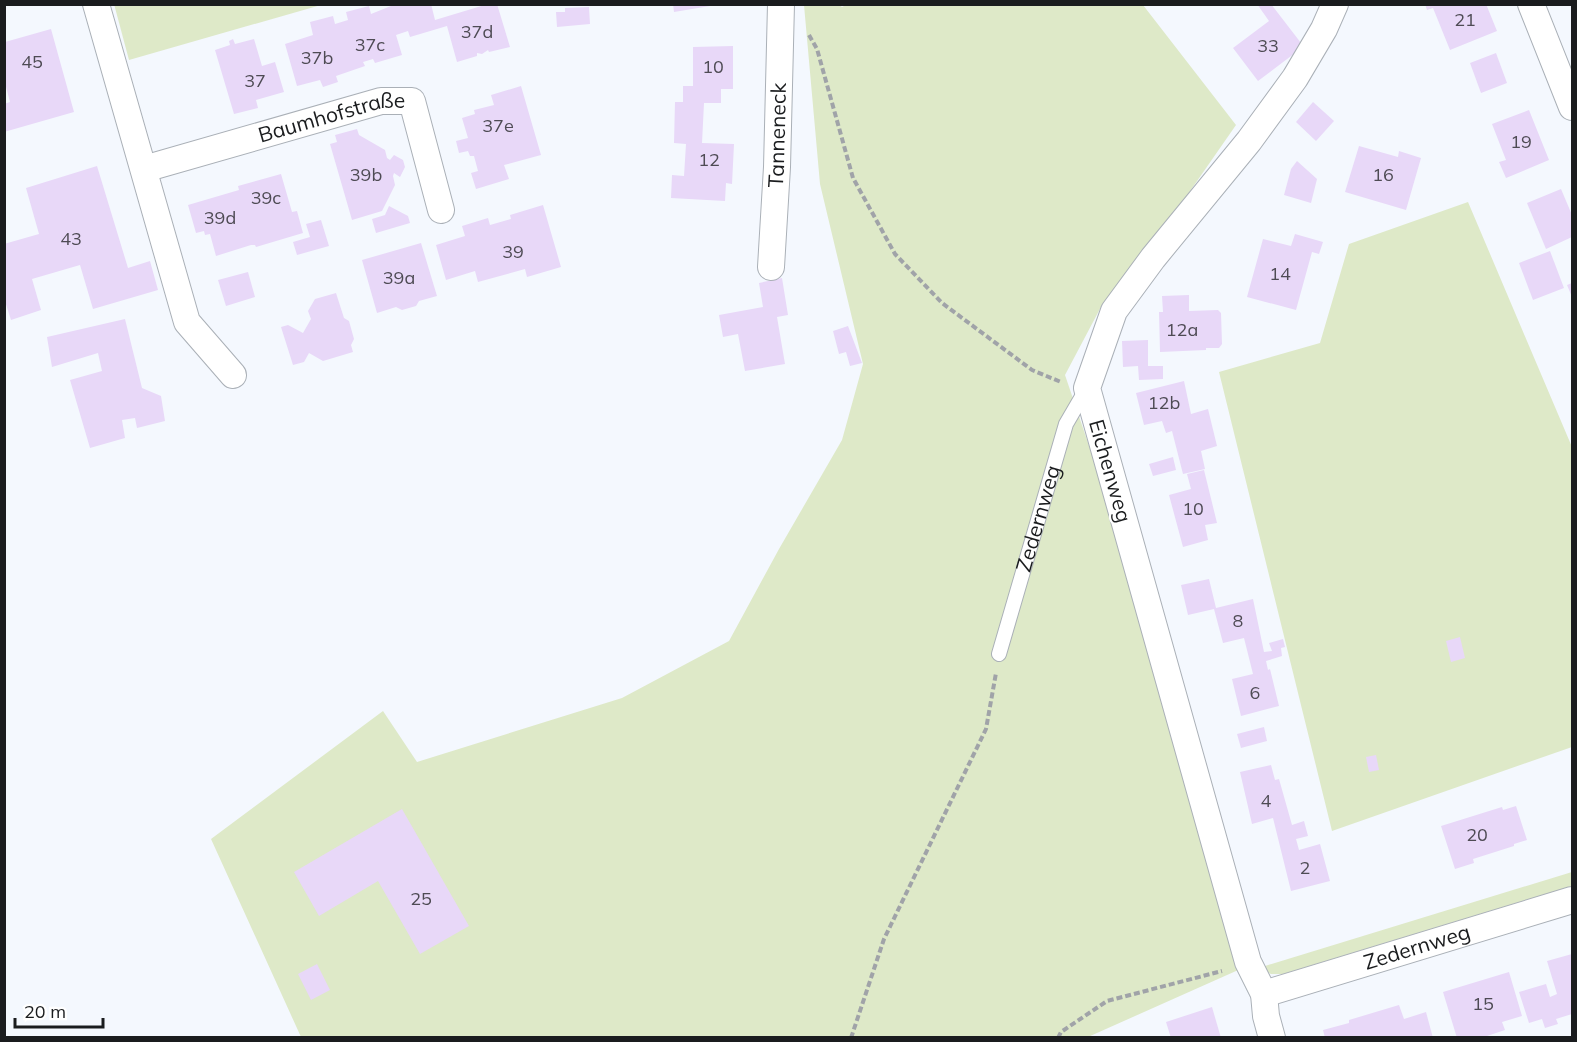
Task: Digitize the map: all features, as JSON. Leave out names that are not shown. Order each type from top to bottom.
[{"type":"street","points":[[96,4],[187,322],[232,375]]},
{"type":"street","name":"Tanneneck","points":[[771,267],[781,4]]},
{"type":"street","points":[[1087,388],[1114,311],[1153,258],[1249,141],[1282,96],[1324,29],[1335,4]]},
{"type":"street","points":[[1531,4],[1572,106]]},
{"type":"street","name":"Baumhofstraße","points":[[144,169],[381,101],[412,101],[441,210]]},
{"type":"street","name":"Eichenweg","points":[[1087,388],[1248,962],[1264,994],[1266,1016],[1272,1038]]},
{"type":"street","name":"Zedernweg","points":[[1264,994],[1572,900]]},
{"type":"lane","name":"Zedernweg","points":[[999,654],[1066,424],[1087,388]]},
{"type":"path","points":[[807,31],[817,49],[853,178],[895,254],[942,303],[1032,370],[1068,385],[1087,388]]},
{"type":"path","points":[[851,1038],[884,939],[986,729],[999,654]]},
{"type":"path","points":[[1058,1038],[1061,1032],[1107,1001],[1248,962]]},
{"type":"green space","points":[[114,4],[321,4],[321,5],[129,60]]},
{"type":"green space","points":[[848,4],[1143,5],[1236,125],[1147,253],[1102,305],[1065,375],[1126,555],[1245,967],[1088,1037],[301,1037],[211,839],[383,711],[417,762],[622,698],[729,641],[842,440],[863,364],[820,184],[804,5],[839,5],[842,7]]},
{"type":"green space","points":[[1468,202],[1572,447],[1572,747],[1332,831],[1219,372],[1320,343],[1349,244]]},
{"type":"green space","points":[[1572,872],[1572,886],[1283,974],[1271,974],[1261,969],[1265,966]]},
{"type":"building","points":[[396,4],[431,4],[435,20],[488,4],[497,4],[510,47],[489,52],[488,50],[482,54],[477,53],[477,56],[457,62],[447,26],[410,37],[408,31],[396,35],[402,55],[375,63],[373,59],[363,62],[365,66],[336,76],[338,82],[323,87],[320,80],[297,86],[285,44],[313,35],[310,22],[333,16],[335,24],[348,20],[346,12],[369,6],[371,14]]},
{"type":"building","points":[[673,4],[710,4],[710,6],[674,12]]},
{"type":"building","points":[[1257,4],[1271,4],[1301,43],[1299,50],[1258,81],[1233,48],[1269,21]]},
{"type":"building","points":[[1425,4],[1486,4],[1497,31],[1450,50],[1433,8],[1427,10]]},
{"type":"building","points":[[589,7],[590,24],[557,27],[556,12],[565,12],[565,8]]},
{"type":"building","points":[[51,29],[74,112],[4,132],[4,104],[10,102],[5,83],[5,42]]},
{"type":"building","points":[[233,39],[235,44],[254,39],[262,66],[275,62],[284,92],[256,100],[258,108],[234,114],[215,50],[230,45],[229,41]]},
{"type":"building","points":[[733,46],[733,89],[721,89],[721,103],[704,103],[702,143],[734,144],[732,184],[726,183],[725,201],[671,198],[672,175],[684,176],[686,144],[674,143],[675,102],[683,102],[683,86],[693,86],[693,47]]},
{"type":"building","points":[[1496,53],[1507,83],[1481,93],[1470,63]]},
{"type":"building","points":[[521,86],[541,155],[504,165],[509,179],[476,189],[471,173],[478,171],[474,156],[470,156],[468,151],[459,153],[456,141],[468,138],[462,118],[475,114],[474,110],[494,105],[491,95]]},
{"type":"building","points":[[1313,102],[1334,121],[1316,141],[1296,122]]},
{"type":"building","points":[[1529,110],[1549,160],[1506,178],[1499,162],[1506,160],[1492,124]]},
{"type":"building","points":[[357,129],[359,135],[385,150],[387,158],[390,160],[394,155],[403,160],[405,167],[400,177],[394,173],[395,185],[382,211],[352,220],[330,144],[337,142],[335,135]]},
{"type":"building","points":[[1359,146],[1398,157],[1399,151],[1421,158],[1406,210],[1345,192]]},
{"type":"building","points":[[1297,161],[1317,179],[1311,203],[1284,195],[1291,169]]},
{"type":"building","points":[[97,166],[128,268],[150,261],[158,290],[93,309],[80,265],[32,279],[41,310],[11,320],[4,298],[4,244],[39,234],[26,188]]},
{"type":"building","points":[[281,174],[292,212],[297,211],[303,233],[216,256],[210,234],[205,235],[204,231],[196,233],[188,205],[239,190],[238,186]]},
{"type":"building","points":[[1561,189],[1572,215],[1572,237],[1546,249],[1527,203]]},
{"type":"building","points":[[543,205],[561,267],[527,277],[525,269],[478,282],[475,271],[446,280],[436,245],[465,236],[462,226],[488,218],[490,225],[511,219],[510,215]]},
{"type":"building","points":[[389,206],[408,216],[410,223],[376,233],[372,219],[385,215]]},
{"type":"building","points":[[321,220],[329,246],[297,255],[293,242],[310,237],[306,224]]},
{"type":"building","points":[[1295,234],[1323,242],[1319,254],[1312,252],[1296,310],[1247,297],[1263,239],[1291,246]]},
{"type":"building","points":[[421,243],[437,296],[419,301],[416,306],[402,310],[396,307],[377,313],[362,260]]},
{"type":"building","points":[[1550,251],[1564,288],[1533,300],[1519,263]]},
{"type":"building","points":[[248,272],[255,297],[226,306],[218,280]]},
{"type":"building","points":[[782,278],[788,315],[777,317],[785,364],[745,371],[738,334],[723,337],[719,315],[763,307],[759,283]]},
{"type":"building","points":[[1572,283],[1572,297],[1567,285]]},
{"type":"building","points":[[336,293],[344,318],[349,321],[354,339],[351,345],[353,352],[323,361],[309,353],[304,362],[293,365],[281,327],[288,325],[303,333],[311,319],[308,311],[315,299]]},
{"type":"building","points":[[1189,295],[1189,311],[1218,310],[1221,313],[1222,344],[1219,348],[1206,348],[1206,350],[1160,352],[1159,312],[1163,312],[1162,296]]},
{"type":"building","points":[[125,319],[142,388],[161,396],[165,421],[137,428],[135,418],[122,420],[125,438],[90,448],[70,380],[102,371],[98,353],[52,367],[47,337]]},
{"type":"building","points":[[848,326],[862,363],[850,366],[846,352],[839,354],[833,331]]},
{"type":"building","points":[[1148,340],[1148,366],[1163,366],[1163,379],[1139,380],[1138,366],[1123,367],[1122,341]]},
{"type":"building","points":[[1184,381],[1191,414],[1208,409],[1217,446],[1201,451],[1205,469],[1183,474],[1172,431],[1166,433],[1162,421],[1144,425],[1136,393]]},
{"type":"building","points":[[1173,457],[1176,470],[1153,476],[1149,464]]},
{"type":"building","points":[[1204,470],[1217,523],[1205,525],[1208,540],[1183,547],[1169,495],[1191,489],[1187,474]]},
{"type":"building","points":[[1209,579],[1216,608],[1253,599],[1264,652],[1272,651],[1269,643],[1283,639],[1285,647],[1281,648],[1282,656],[1266,661],[1279,706],[1241,716],[1232,679],[1253,674],[1244,638],[1223,643],[1214,609],[1188,615],[1181,585]]},
{"type":"building","points":[[1460,637],[1465,658],[1451,662],[1446,641]]},
{"type":"building","points":[[1264,727],[1267,741],[1241,748],[1237,734]]},
{"type":"building","points":[[1376,755],[1379,770],[1369,772],[1366,757]]},
{"type":"building","points":[[1271,765],[1275,780],[1279,779],[1292,825],[1304,821],[1308,836],[1296,839],[1299,850],[1320,844],[1330,881],[1291,891],[1273,818],[1252,824],[1240,772]]},
{"type":"building","points":[[1516,806],[1527,840],[1473,859],[1474,863],[1455,869],[1441,826],[1502,807],[1503,810]]},
{"type":"building","points":[[402,809],[469,926],[420,954],[378,881],[319,916],[294,872]]},
{"type":"building","points":[[1572,954],[1572,1014],[1556,1019],[1558,1024],[1545,1028],[1542,1019],[1529,1023],[1519,992],[1546,984],[1550,997],[1557,994],[1547,961]]},
{"type":"building","points":[[317,964],[330,990],[311,1000],[298,974]]},
{"type":"building","points":[[1509,972],[1522,1016],[1502,1022],[1505,1030],[1481,1038],[1457,1038],[1443,992]]},
{"type":"building","points":[[1399,1005],[1404,1019],[1426,1012],[1433,1038],[1325,1038],[1323,1030]]},
{"type":"building","points":[[1212,1007],[1221,1038],[1171,1038],[1166,1022]]}]
